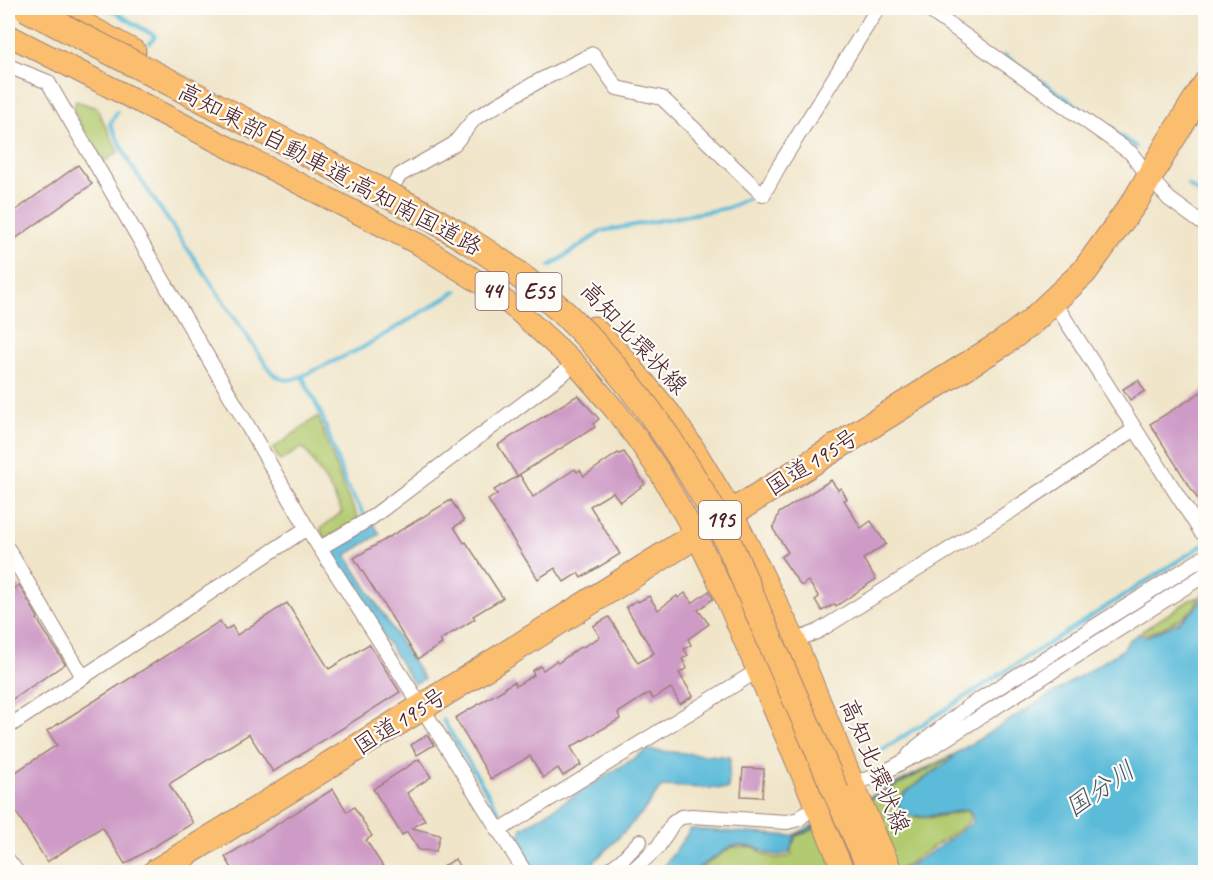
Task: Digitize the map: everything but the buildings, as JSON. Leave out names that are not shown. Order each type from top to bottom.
[{"type":"highway","name":"高知東部自動車道;高知南国道路","points":[[26,8],[421,212],[509,268],[545,296],[580,330],[615,367],[648,410],[708,503],[744,579],[833,799],[871,873]]},
{"type":"highway","name":"国道195号","points":[[156,873],[1003,343],[1031,322],[1084,272],[1136,200],[1206,84]]},
{"type":"main road","name":"高知北環状線","points":[[57,8],[393,185],[474,231],[544,281],[598,330],[630,365],[693,447],[732,513],[795,640],[833,799],[844,873]]},
{"type":"main road","name":"高知北環状線","points":[[8,35],[420,245],[490,289],[574,362],[638,440],[696,535],[723,591],[788,743],[892,873]]},
{"type":"street","points":[[393,185],[400,175],[454,144],[475,118],[537,82],[593,54],[617,88],[662,98],[763,195],[878,8]]},
{"type":"street","points":[[926,8],[1131,153],[1169,199],[1206,226]]},
{"type":"street","points":[[48,82],[53,75],[55,59]]},
{"type":"street","points":[[8,66],[48,82],[307,528],[525,873]]},
{"type":"street","points":[[1054,302],[1201,532]]},
{"type":"street","points":[[320,548],[367,520],[565,372],[574,362]]},
{"type":"street","points":[[795,640],[817,632],[1022,504],[1135,429]]},
{"type":"street","points":[[8,727],[307,528]]},
{"type":"street","points":[[8,549],[83,677]]},
{"type":"street","points":[[904,761],[918,746],[969,706],[1206,556]]},
{"type":"street","points":[[631,873],[658,847],[673,823],[681,817],[787,822],[799,819],[807,812],[928,750],[1206,574]]},
{"type":"street","points":[[498,831],[757,671]]},
{"type":"street","points":[[606,873],[640,841]]},
{"type":"street","points":[[8,860],[17,873]]},
{"type":"green space","points":[[76,101],[97,108],[118,152],[105,161],[92,147],[73,110]]},
{"type":"green space","points":[[318,416],[344,489],[359,520],[325,540],[321,528],[342,512],[331,490],[305,449],[301,448],[280,461],[273,449]]},
{"type":"green space","points":[[1200,597],[1193,609],[1183,617],[1144,635],[1142,631],[1190,600]]},
{"type":"green space","points":[[952,756],[953,758],[904,793],[897,802],[901,812],[917,817],[935,817],[969,810],[969,819],[960,829],[896,872],[695,872],[732,847],[756,848],[763,854],[775,858],[792,856],[791,848],[796,836],[806,833]]},
{"type":"water","points":[[372,522],[380,534],[346,555],[424,679],[414,684],[331,553],[330,546]]},
{"type":"water","name":"国分川","points":[[1205,592],[1205,872],[899,872],[973,822],[968,809],[934,816],[915,816],[902,811],[898,802],[905,793],[953,758],[952,756],[806,832],[796,835],[789,853],[777,855],[755,847],[737,845],[730,847],[692,872],[660,872],[691,829],[792,836],[955,754],[1124,649],[1129,640],[1140,633],[1143,638],[1178,623],[1193,611]]},
{"type":"water","points":[[647,750],[730,757],[728,789],[662,786],[642,813],[592,864],[580,872],[533,872],[512,839],[522,832],[521,829]]},
{"type":"waterway","points":[[108,8],[155,36],[150,43]]},
{"type":"waterway","points":[[1004,55],[1136,147]]},
{"type":"waterway","points":[[117,112],[110,124],[130,164],[272,373],[287,380],[302,376],[322,416],[346,485],[366,518]]},
{"type":"waterway","points":[[1188,185],[1206,198]]},
{"type":"waterway","points":[[550,266],[602,231],[727,208],[749,198]]},
{"type":"waterway","points":[[302,376],[362,348],[457,291]]},
{"type":"waterway","points":[[871,757],[1206,543]]},
{"type":"waterway","points":[[443,720],[499,812]]}]
